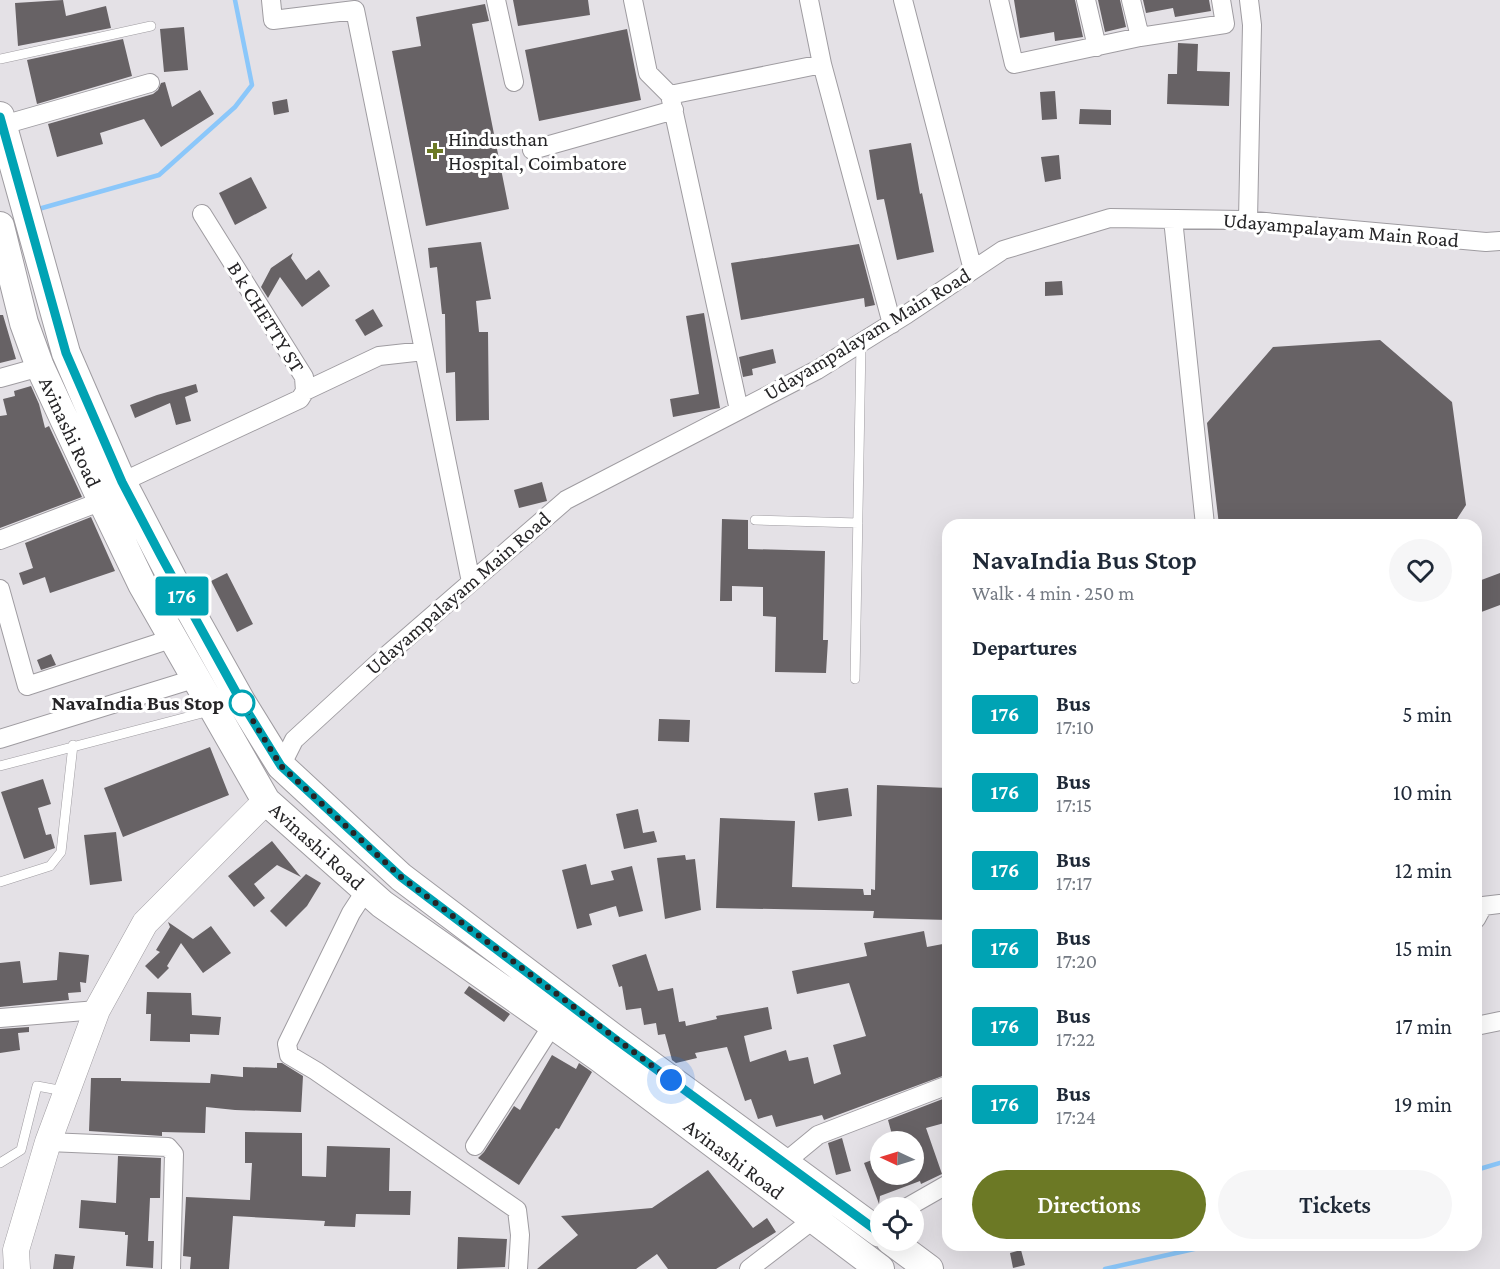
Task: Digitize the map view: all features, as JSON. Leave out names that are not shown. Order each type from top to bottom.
[{"type":"main road","name":"Avinashi Road","points":[[1,121],[66,353],[122,482],[177,587],[281,766],[401,877],[615,1039],[870,1223]]},
{"type":"main road","name":"Avinashi Road","points":[[0,225],[24,323],[40,367],[142,584],[216,709],[266,801],[382,904],[553,1024],[880,1269]]},
{"type":"main road","name":"Avinashi Road","points":[[906,1251],[929,1269]]},
{"type":"street","points":[[272,0],[273,20],[355,10],[471,582]]},
{"type":"street","points":[[496,0],[514,82]]},
{"type":"street","points":[[633,0],[648,73],[672,102],[739,410]]},
{"type":"street","points":[[808,0],[822,64],[892,324]]},
{"type":"street","points":[[903,0],[973,270]]},
{"type":"street","points":[[999,0],[1014,64],[1140,37],[1225,24],[1221,0]]},
{"type":"street","points":[[1086,0],[1097,46]]},
{"type":"street","points":[[1131,0],[1140,37]]},
{"type":"street","points":[[1248,220],[1251,25],[1249,0]]},
{"type":"street","points":[[532,150],[672,102],[822,64]]},
{"type":"street","points":[[1,121],[150,83]]},
{"type":"street","name":"B k CHETTY ST","points":[[122,482],[300,399],[305,391],[304,377],[202,214]]},
{"type":"street","name":"Udayampalayam Main Road","points":[[281,766],[294,740],[379,662],[566,500],[817,370],[892,324],[1003,250],[1110,218],[1248,220],[1486,242],[1500,241]]},
{"type":"street","points":[[1173,219],[1204,519]]},
{"type":"street","points":[[305,391],[379,356],[424,351]]},
{"type":"street","points":[[0,378],[40,367]]},
{"type":"street","points":[[0,540],[103,502]]},
{"type":"street","points":[[0,589],[27,686],[174,638]]},
{"type":"street","points":[[0,739],[197,678]]},
{"type":"street","points":[[17,1269],[16,1250],[48,1142],[97,1010],[145,923],[266,801]]},
{"type":"street","points":[[366,891],[351,913],[287,1044],[289,1056],[316,1071],[517,1210],[520,1234],[518,1269]]},
{"type":"street","points":[[1482,908],[1500,904]]},
{"type":"street","points":[[0,1018],[97,1010]]},
{"type":"street","points":[[1482,1025],[1500,1021]]},
{"type":"street","points":[[476,1146],[553,1024]]},
{"type":"street","points":[[784,1163],[818,1135],[942,1087]]},
{"type":"street","points":[[48,1142],[168,1147],[174,1154],[171,1269]]},
{"type":"street","points":[[924,1198],[942,1187]]},
{"type":"street","points":[[749,1269],[814,1219]]},
{"type":"lane","points":[[0,59],[151,26]]},
{"type":"lane","points":[[855,679],[861,343]]},
{"type":"lane","points":[[755,520],[858,523]]},
{"type":"lane","points":[[0,766],[216,709]]},
{"type":"lane","points":[[0,882],[50,866],[61,852],[73,745]]},
{"type":"lane","points":[[0,1163],[21,1150],[37,1086],[66,1092]]},
{"type":"building","points":[[63,0],[66,16],[106,6],[111,28],[18,46],[15,3]]},
{"type":"building","points":[[513,0],[588,0],[590,15],[518,26]]},
{"type":"building","points":[[1014,0],[1075,0],[1083,37],[1055,41],[1054,32],[1020,38]]},
{"type":"building","points":[[1098,0],[1120,0],[1126,27],[1105,32]]},
{"type":"building","points":[[1143,0],[1209,0],[1211,11],[1175,17],[1173,8],[1146,13]]},
{"type":"building","points":[[485,4],[489,21],[472,24],[509,209],[426,226],[392,51],[421,46],[416,17]]},
{"type":"building","points":[[184,27],[188,70],[164,72],[160,29]]},
{"type":"building","points":[[627,29],[641,100],[539,121],[525,50]]},
{"type":"building","points":[[123,39],[132,76],[37,104],[27,60]]},
{"type":"building","points":[[1178,43],[1198,44],[1197,71],[1230,72],[1229,106],[1167,104],[1168,74],[1177,74]]},
{"type":"building","points":[[165,82],[172,107],[200,90],[214,114],[161,147],[144,119],[100,133],[103,144],[57,157],[48,124],[153,94],[161,83]]},
{"type":"building","points":[[1055,91],[1057,119],[1042,120],[1040,92]]},
{"type":"building","points":[[287,99],[289,112],[274,115],[272,102]]},
{"type":"building","points":[[1080,109],[1111,110],[1111,125],[1079,124]]},
{"type":"building","points":[[911,143],[934,252],[897,260],[884,199],[877,200],[869,150]]},
{"type":"building","points":[[1059,155],[1061,179],[1045,182],[1041,157]]},
{"type":"building","points":[[251,177],[267,208],[235,225],[219,193]]},
{"type":"building","points":[[481,242],[491,299],[476,301],[479,332],[488,332],[489,420],[456,421],[455,372],[446,373],[445,314],[442,314],[437,267],[430,268],[428,248]]},
{"type":"building","points":[[859,244],[875,305],[865,307],[864,298],[741,320],[731,263]]},
{"type":"building","points":[[293,253],[291,258],[306,280],[319,270],[330,286],[302,307],[280,277],[268,298],[261,287],[271,268]]},
{"type":"building","points":[[1062,281],[1063,295],[1045,296],[1045,282]]},
{"type":"building","points":[[373,309],[383,326],[365,336],[355,320]]},
{"type":"building","points":[[704,313],[720,408],[673,417],[670,399],[699,394],[686,316]]},
{"type":"building","points":[[0,315],[3,315],[16,359],[0,363]]},
{"type":"building","points":[[1380,340],[1452,402],[1466,505],[1457,519],[1218,519],[1207,423],[1273,347]]},
{"type":"building","points":[[773,349],[776,363],[752,369],[753,375],[743,377],[739,357]]},
{"type":"building","points":[[196,384],[198,392],[185,397],[191,421],[176,425],[170,403],[135,418],[130,405]]},
{"type":"building","points":[[31,386],[39,404],[45,428],[49,426],[82,497],[0,528],[0,416],[7,415],[3,399],[15,396],[14,391]]},
{"type":"building","points":[[542,482],[547,501],[519,508],[514,490]]},
{"type":"building","points":[[91,517],[115,571],[50,593],[45,577],[23,585],[19,573],[33,568],[25,543]]},
{"type":"building","points":[[722,519],[748,520],[748,549],[825,551],[823,640],[828,640],[826,673],[775,672],[776,617],[763,616],[763,587],[732,586],[732,601],[720,601]]},
{"type":"building","points":[[227,573],[253,624],[237,632],[211,581]]},
{"type":"building","points":[[1500,573],[1500,605],[1482,612],[1482,580]]},
{"type":"building","points":[[51,654],[56,665],[41,670],[37,660]]},
{"type":"building","points":[[659,719],[690,720],[689,742],[658,741]]},
{"type":"building","points":[[210,747],[229,795],[123,837],[104,788]]},
{"type":"building","points":[[43,779],[51,804],[38,808],[46,835],[51,834],[55,848],[24,859],[1,792]]},
{"type":"building","points":[[877,785],[942,788],[942,920],[873,918],[874,911],[716,908],[720,818],[795,821],[792,887],[863,889],[864,895],[871,895],[871,889],[875,890]]},
{"type":"building","points":[[848,788],[852,816],[818,821],[814,793]]},
{"type":"building","points":[[638,809],[643,833],[654,831],[657,842],[624,849],[616,814]]},
{"type":"building","points":[[116,832],[122,881],[90,885],[84,835]]},
{"type":"building","points":[[272,841],[301,877],[277,865],[254,884],[265,898],[254,907],[228,876]]},
{"type":"building","points":[[685,855],[686,860],[695,859],[701,910],[665,919],[657,858]]},
{"type":"building","points":[[586,864],[591,885],[614,880],[611,871],[632,866],[643,911],[619,917],[616,906],[589,914],[592,925],[577,929],[562,870]]},
{"type":"building","points":[[306,874],[321,883],[307,906],[286,927],[270,911]]},
{"type":"building","points":[[168,922],[193,939],[211,926],[231,953],[203,973],[181,943],[167,966],[169,968],[158,979],[145,966],[160,952],[156,950],[170,927]]},
{"type":"building","points":[[924,931],[927,947],[942,944],[942,1076],[824,1120],[822,1115],[776,1127],[772,1115],[758,1119],[751,1099],[745,1101],[727,1047],[695,1053],[697,1058],[676,1063],[672,1060],[665,1034],[658,1035],[656,1023],[644,1025],[641,1008],[626,1010],[622,986],[619,987],[612,965],[646,954],[658,991],[673,988],[679,1022],[685,1021],[686,1026],[717,1019],[716,1016],[768,1007],[772,1029],[744,1036],[750,1062],[786,1050],[789,1061],[808,1057],[814,1084],[841,1074],[833,1045],[866,1036],[849,983],[797,994],[792,971],[867,956],[864,943]]},
{"type":"building","points":[[59,952],[89,955],[86,983],[80,982],[81,992],[68,993],[69,1000],[0,1007],[0,963],[20,961],[23,983],[57,980]]},
{"type":"building","points":[[469,986],[510,1014],[504,1022],[464,993]]},
{"type":"building","points":[[147,992],[191,993],[192,1015],[221,1017],[219,1035],[190,1034],[190,1042],[150,1041],[151,1014],[146,1014]]},
{"type":"building","points":[[29,1027],[29,1032],[18,1033],[20,1050],[0,1053],[0,1029]]},
{"type":"building","points":[[552,1055],[576,1069],[579,1063],[592,1072],[559,1129],[556,1128],[519,1185],[478,1158],[514,1106],[520,1110]]},
{"type":"building","points":[[277,1063],[282,1063],[303,1076],[301,1112],[206,1107],[205,1133],[162,1132],[162,1136],[89,1131],[91,1078],[210,1083],[211,1074],[243,1077],[243,1067],[277,1068]]},
{"type":"building","points":[[942,1099],[942,1124],[926,1128],[942,1174],[924,1183],[924,1131],[891,1131],[888,1120]]},
{"type":"building","points":[[245,1132],[302,1133],[302,1176],[326,1177],[327,1146],[390,1148],[389,1191],[411,1191],[410,1215],[356,1214],[355,1227],[324,1226],[325,1221],[233,1216],[229,1269],[190,1269],[191,1257],[183,1256],[186,1197],[250,1200],[252,1163],[245,1163]]},
{"type":"building","points":[[842,1138],[851,1171],[836,1175],[828,1143]]},
{"type":"building","points":[[118,1156],[161,1158],[160,1198],[150,1198],[148,1241],[154,1241],[153,1268],[126,1266],[128,1235],[125,1235],[125,1232],[79,1228],[81,1200],[116,1203]]},
{"type":"building","points":[[870,1161],[870,1179],[864,1163]]},
{"type":"building","points":[[708,1170],[753,1228],[767,1218],[776,1232],[716,1269],[668,1269],[657,1254],[636,1269],[537,1269],[578,1235],[561,1216],[652,1208]]},
{"type":"building","points":[[872,1185],[909,1185],[880,1197],[876,1197]]},
{"type":"building","points":[[458,1237],[507,1239],[505,1267],[457,1269]]},
{"type":"building","points":[[1021,1251],[1025,1265],[1013,1268],[1010,1253]]},
{"type":"building","points":[[55,1254],[75,1256],[73,1269],[53,1269]]},
{"type":"waterway","points":[[35,210],[159,175],[235,107],[252,85],[235,0]]},
{"type":"waterway","points":[[1482,1168],[1500,1163]]},
{"type":"waterway","points":[[1105,1269],[1185,1251]]},
{"type":"bus line","name":"176","points":[[0,117],[66,353],[122,482],[172,578],[242,703],[281,766],[401,877],[615,1039],[870,1226]]},
{"type":"place","name":"Hindusthan Hospital, Coimbatore","points":[[435,151]]},
{"type":"place","name":"NavaIndia Bus Stop","points":[[242,703]]},
{"type":"route","points":[[242,703],[281,766],[401,877],[671,1080]]}]
